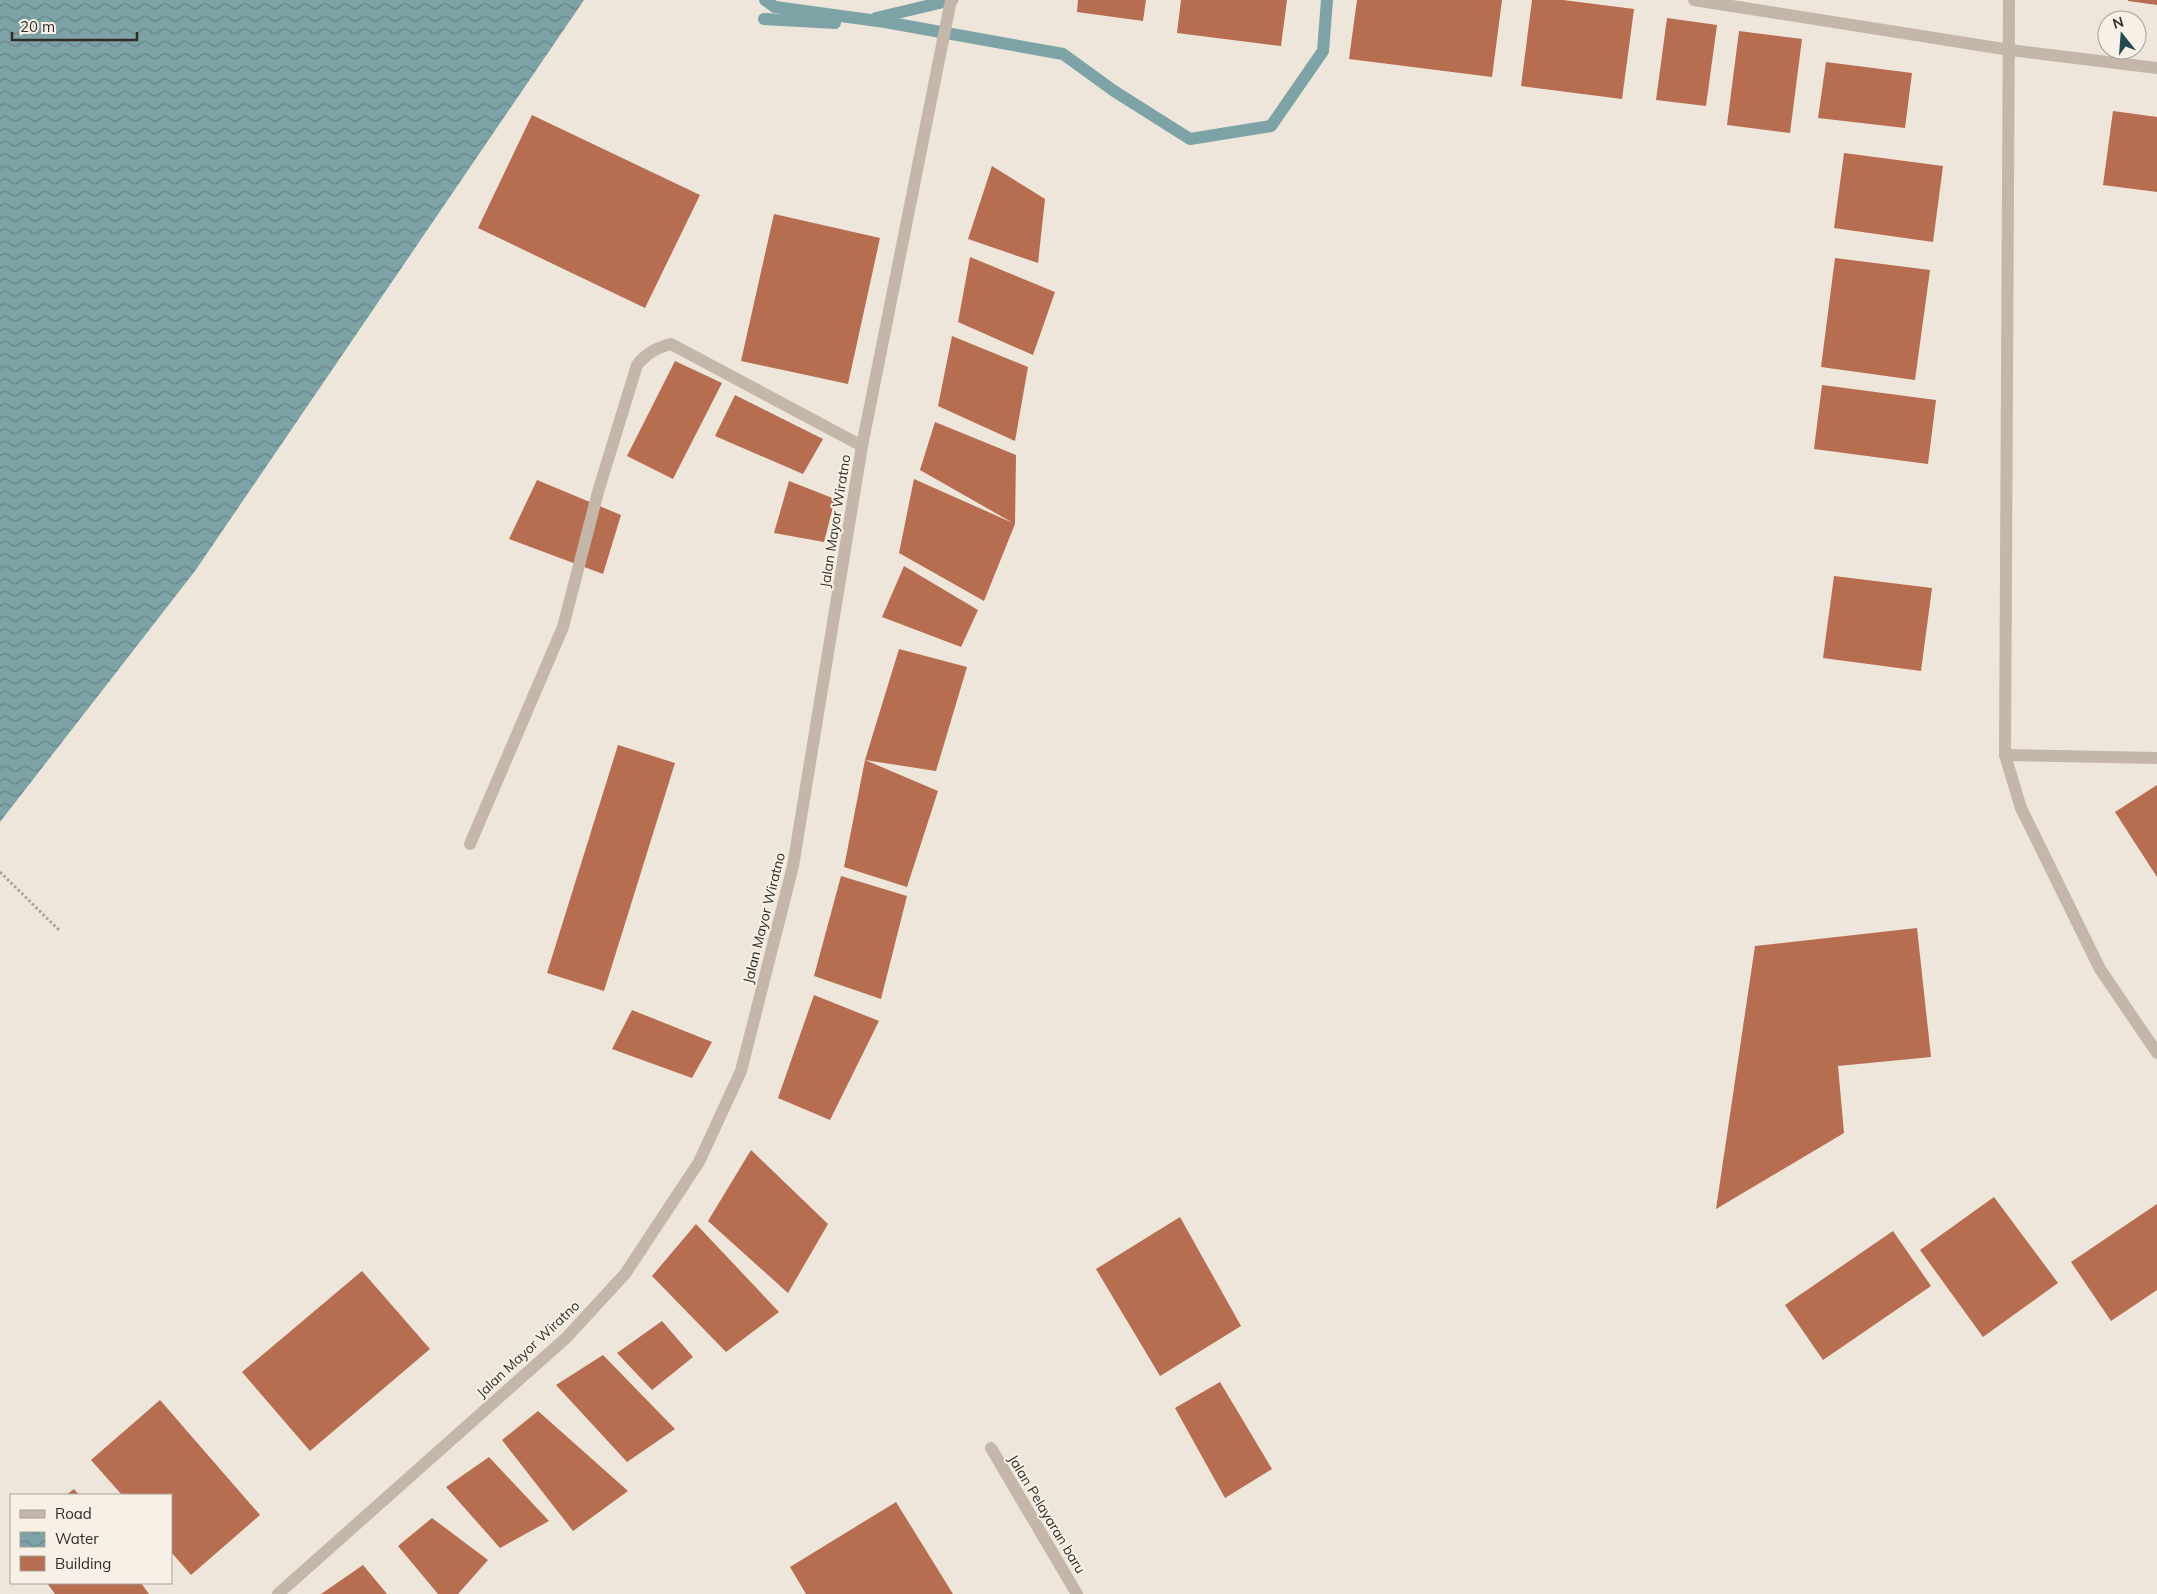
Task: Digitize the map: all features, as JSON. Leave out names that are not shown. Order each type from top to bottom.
[{"type":"street","name":"Jalan Mayor Wiratno","points":[[278,1594],[566,1338],[625,1274],[699,1162],[740,1071],[794,866],[862,446],[951,0]]},
{"type":"street","points":[[1694,0],[2010,50],[2157,68]]},
{"type":"street","points":[[2009,0],[2004,755],[2021,808],[2100,969],[2157,1054]]},
{"type":"street","points":[[470,844],[563,627],[598,492],[638,365],[646,354],[657,347],[671,344],[862,446]]},
{"type":"street","points":[[2004,755],[2157,758]]},
{"type":"street","name":"Jalan Pelayaran baru","points":[[991,1448],[1077,1594]]},
{"type":"path","points":[[0,872],[60,931]]},
{"type":"water","points":[[0,0],[584,0],[195,571],[0,822]]},
{"type":"building","points":[[1078,0],[1146,0],[1143,21],[1077,12]]},
{"type":"building","points":[[1181,0],[1287,0],[1281,46],[1177,33]]},
{"type":"building","points":[[1357,0],[1502,0],[1492,77],[1349,59]]},
{"type":"building","points":[[1532,0],[1563,0],[1634,9],[1622,99],[1521,86]]},
{"type":"building","points":[[2157,0],[2157,5],[2128,1]]},
{"type":"building","points":[[1667,18],[1717,25],[1706,106],[1656,100]]},
{"type":"building","points":[[1739,31],[1802,39],[1790,133],[1727,125]]},
{"type":"building","points":[[1826,62],[1912,73],[1905,128],[1818,118]]},
{"type":"building","points":[[2113,111],[2157,117],[2157,192],[2103,185]]},
{"type":"building","points":[[532,115],[700,195],[645,308],[478,228]]},
{"type":"building","points":[[1844,153],[1943,166],[1933,242],[1834,228]]},
{"type":"building","points":[[992,166],[1045,199],[1038,263],[968,239]]},
{"type":"building","points":[[774,214],[880,238],[848,384],[741,361]]},
{"type":"building","points":[[970,257],[1055,292],[1033,355],[958,322]]},
{"type":"building","points":[[1835,258],[1930,270],[1915,380],[1821,367]]},
{"type":"building","points":[[952,336],[1028,367],[1015,441],[938,406]]},
{"type":"building","points":[[675,361],[722,383],[673,479],[627,456]]},
{"type":"building","points":[[1822,385],[1936,400],[1928,464],[1814,449]]},
{"type":"building","points":[[735,395],[823,439],[803,474],[715,436]]},
{"type":"building","points":[[935,422],[1016,455],[1015,524],[984,601],[899,553],[914,479],[1013,523],[920,470]]},
{"type":"building","points":[[537,480],[621,515],[603,574],[509,539]]},
{"type":"building","points":[[789,481],[835,499],[824,542],[774,533]]},
{"type":"building","points":[[904,566],[978,610],[961,647],[882,617]]},
{"type":"building","points":[[1834,576],[1932,588],[1921,671],[1823,658]]},
{"type":"building","points":[[899,649],[967,667],[936,771],[865,760]]},
{"type":"building","points":[[618,745],[675,763],[604,991],[547,973]]},
{"type":"building","points":[[865,760],[938,791],[907,887],[844,867]]},
{"type":"building","points":[[2157,785],[2157,877],[2115,812]]},
{"type":"building","points":[[841,876],[907,896],[881,999],[814,976]]},
{"type":"building","points":[[1917,928],[1931,1057],[1838,1066],[1844,1133],[1716,1209],[1755,946]]},
{"type":"building","points":[[814,995],[879,1021],[830,1120],[778,1098]]},
{"type":"building","points":[[632,1010],[712,1042],[692,1078],[612,1049]]},
{"type":"building","points":[[751,1150],[828,1224],[788,1293],[708,1221]]},
{"type":"building","points":[[1994,1197],[2058,1283],[1983,1337],[1920,1250]]},
{"type":"building","points":[[2157,1204],[2157,1290],[2111,1321],[2071,1262]]},
{"type":"building","points":[[1180,1217],[1241,1326],[1160,1376],[1096,1269]]},
{"type":"building","points":[[696,1224],[779,1312],[726,1352],[652,1276]]},
{"type":"building","points":[[1893,1231],[1931,1286],[1823,1360],[1785,1305]]},
{"type":"building","points":[[362,1271],[430,1349],[310,1451],[242,1372]]},
{"type":"building","points":[[662,1321],[693,1357],[652,1390],[617,1353]]},
{"type":"building","points":[[603,1355],[675,1429],[627,1462],[556,1385]]},
{"type":"building","points":[[1220,1382],[1272,1469],[1225,1498],[1175,1408]]},
{"type":"building","points":[[160,1400],[260,1515],[191,1575],[172,1553],[172,1494],[121,1494],[91,1460]]},
{"type":"building","points":[[538,1411],[628,1491],[573,1531],[502,1440]]},
{"type":"building","points":[[489,1457],[549,1521],[500,1548],[446,1487]]},
{"type":"building","points":[[74,1489],[78,1494],[67,1494]]},
{"type":"building","points":[[896,1502],[953,1594],[806,1594],[790,1567]]},
{"type":"building","points":[[432,1518],[488,1560],[458,1594],[438,1594],[398,1546]]},
{"type":"building","points":[[363,1565],[387,1594],[321,1594]]},
{"type":"building","points":[[48,1584],[142,1584],[149,1594],[55,1594]]},
{"type":"waterway","points":[[765,0],[775,7],[885,22],[1063,54],[1114,91],[1190,139],[1271,126],[1323,51],[1327,0]]},
{"type":"waterway","points":[[876,18],[952,0]]},
{"type":"waterway","points":[[764,19],[835,23]]}]
